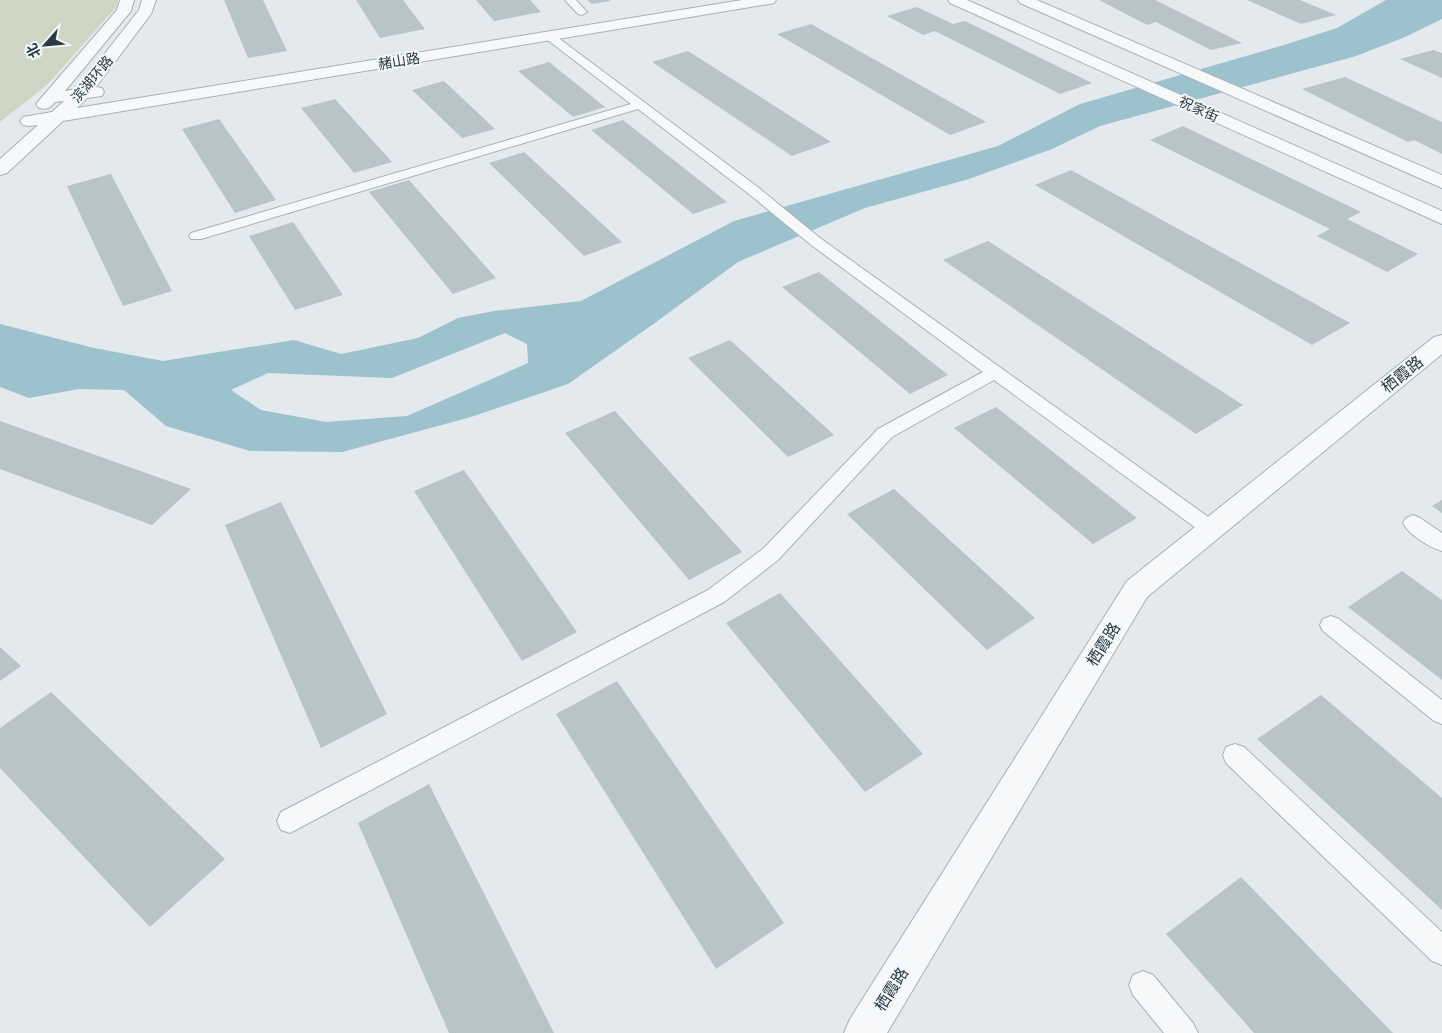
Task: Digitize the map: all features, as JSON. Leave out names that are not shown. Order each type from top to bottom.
[{"type":"street","name":"滨湖环路","points":[[14,132],[28,121],[50,98],[124,11],[127,0]]},
{"type":"street","name":"滨湖环路","points":[[0,169],[82,94],[146,11],[149,0]]},
{"type":"street","name":"赭山路","points":[[28,121],[768,0]]},
{"type":"street","name":"祝家街","points":[[955,0],[1442,218]]},
{"type":"street","name":"祝家街","points":[[1025,0],[1442,182]]},
{"type":"street","points":[[563,15],[600,9]]},
{"type":"street","points":[[50,98],[112,89]]},
{"type":"street","name":"栖霞路","points":[[864,1033],[1137,589],[1442,342]]},
{"type":"lane","points":[[570,0],[582,12]]},
{"type":"lane","points":[[549,36],[754,191],[815,241],[1211,529]]},
{"type":"lane","points":[[196,236],[639,105]]},
{"type":"lane","points":[[290,821],[716,596],[771,554],[884,433],[996,372]]},
{"type":"lane","points":[[1413,523],[1442,543]]},
{"type":"lane","points":[[1331,625],[1442,714]]},
{"type":"lane","points":[[1235,755],[1442,951]]},
{"type":"lane","points":[[1142,985],[1184,1033]]},
{"type":"green space","points":[[0,0],[118,0],[117,6],[48,84],[0,122]]},
{"type":"water","points":[[1386,0],[1442,0],[1442,19],[1405,37],[1356,56],[1100,126],[1052,149],[969,179],[865,208],[738,262],[568,384],[471,417],[342,452],[250,451],[166,426],[124,390],[79,389],[29,398],[0,387],[0,324],[94,348],[163,361],[294,340],[341,354],[418,338],[458,318],[494,311],[581,301],[734,221],[998,146],[1080,104],[1337,28]],"holes":[[[505,333],[527,344],[528,363],[407,416],[326,422],[261,410],[231,390],[268,373],[392,378]]]},
{"type":"building","points":[[224,0],[263,0],[287,51],[248,58]]},
{"type":"building","points":[[356,0],[403,0],[425,29],[380,38]]},
{"type":"building","points":[[476,0],[530,0],[541,12],[494,21]]},
{"type":"building","points":[[587,0],[610,0],[610,1],[592,4]]},
{"type":"building","points":[[1099,0],[1155,0],[1242,43],[1211,50],[1156,22],[1147,25]]},
{"type":"building","points":[[1247,0],[1300,0],[1336,15],[1301,24]]},
{"type":"building","points":[[917,7],[953,24],[965,21],[1092,83],[1060,94],[935,31],[923,35],[887,16]]},
{"type":"building","points":[[811,24],[986,122],[950,135],[777,34]]},
{"type":"building","points":[[1433,50],[1442,53],[1442,78],[1400,59]]},
{"type":"building","points":[[688,51],[831,142],[792,156],[652,62]]},
{"type":"building","points":[[549,62],[605,107],[573,117],[518,71]]},
{"type":"building","points":[[1345,77],[1442,122],[1442,154],[1414,140],[1408,142],[1302,89]]},
{"type":"building","points":[[444,81],[495,129],[462,138],[412,90]]},
{"type":"building","points":[[335,99],[392,162],[354,173],[301,108]]},
{"type":"building","points":[[219,119],[276,200],[235,213],[182,129]]},
{"type":"building","points":[[623,120],[727,202],[693,214],[591,130]]},
{"type":"building","points":[[1183,126],[1361,212],[1347,219],[1418,254],[1387,272],[1317,236],[1330,229],[1150,140]]},
{"type":"building","points":[[524,152],[622,242],[584,256],[489,163]]},
{"type":"building","points":[[1071,170],[1350,323],[1312,345],[1035,185]]},
{"type":"building","points":[[111,174],[172,291],[123,306],[67,186]]},
{"type":"building","points":[[409,180],[496,278],[453,294],[369,192]]},
{"type":"building","points":[[293,222],[343,295],[295,310],[249,236]]},
{"type":"building","points":[[988,241],[1243,405],[1196,434],[943,260]]},
{"type":"building","points":[[819,272],[948,375],[910,394],[782,287]]},
{"type":"building","points":[[730,340],[834,435],[788,457],[688,358]]},
{"type":"building","points":[[996,407],[1137,518],[1093,544],[954,428]]},
{"type":"building","points":[[615,411],[742,552],[689,580],[565,433]]},
{"type":"building","points":[[0,421],[191,489],[152,525],[0,469]]},
{"type":"building","points":[[464,470],[577,632],[522,661],[414,491]]},
{"type":"building","points":[[894,489],[1035,618],[987,650],[847,514]]},
{"type":"building","points":[[1442,500],[1442,513],[1432,506]]},
{"type":"building","points":[[281,502],[387,714],[321,748],[225,525]]},
{"type":"building","points":[[1402,571],[1442,600],[1442,680],[1348,607]]},
{"type":"building","points":[[780,593],[923,754],[865,792],[726,623]]},
{"type":"building","points":[[0,647],[21,666],[0,681]]},
{"type":"building","points":[[617,681],[784,923],[716,969],[556,714]]},
{"type":"building","points":[[51,692],[225,859],[150,927],[0,768],[0,728]]},
{"type":"building","points":[[1321,695],[1442,798],[1442,910],[1257,739]]},
{"type":"building","points":[[429,784],[554,1033],[449,1033],[358,823]]},
{"type":"building","points":[[1241,877],[1393,1033],[1254,1033],[1166,934]]}]
